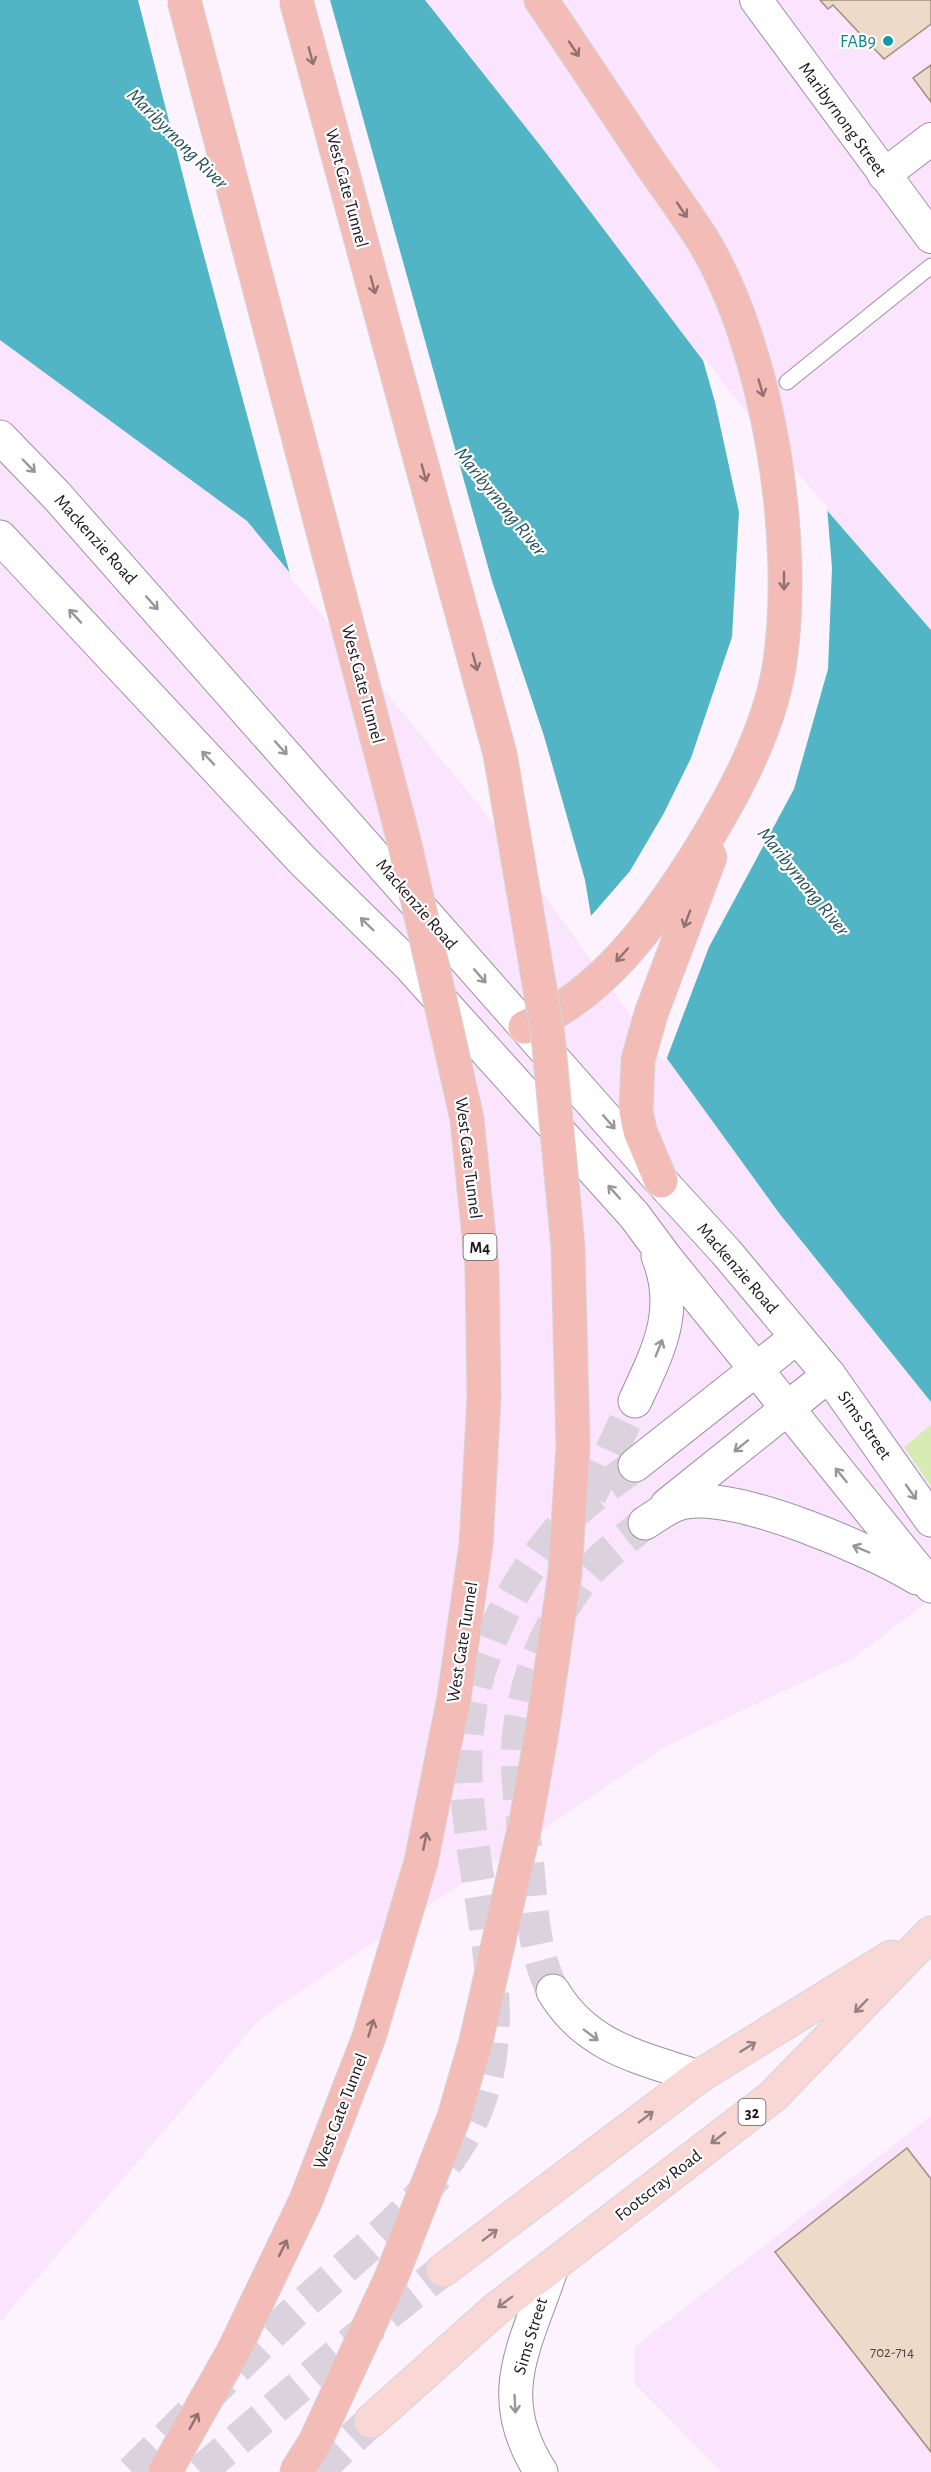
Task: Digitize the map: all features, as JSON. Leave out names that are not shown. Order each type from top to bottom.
[{"type":"highway","name":"West Gate Tunnel","points":[[165,2472],[234,2350],[306,2200],[369,2037],[421,1862],[454,1698],[476,1545],[484,1398],[482,1267],[467,1119],[405,845],[184,0]]},
{"type":"highway","name":"West Gate Tunnel","points":[[296,0],[500,754],[548,1036],[568,1247],[573,1447],[565,1573],[538,1753],[502,1932],[476,2041],[454,2117],[391,2278],[315,2442],[296,2472]]},
{"type":"highway","points":[[525,1028],[559,1011],[611,966],[662,907],[709,834],[765,720],[776,680],[784,619],[779,486],[764,399],[741,320],[704,243],[541,0]]},
{"type":"highway","points":[[661,1181],[640,1131],[636,1111],[638,1060],[651,1014],[744,765]]},
{"type":"main road","name":"Footscray Road","points":[[444,2270],[698,2077],[931,1933]]},
{"type":"main road","name":"Footscray Road","points":[[371,2421],[496,2309],[773,2096],[931,1933]]},
{"type":"street","name":"Maribyrnong Street","points":[[756,0],[931,237]]},
{"type":"street","points":[[884,175],[931,139]]},
{"type":"street","name":"Mackenzie Road","points":[[0,437],[65,505],[525,1028],[726,1252],[830,1375]]},
{"type":"street","points":[[0,537],[303,861],[409,965],[634,1215],[931,1586]]},
{"type":"street","points":[[469,1030],[496,1035],[525,1028]]},
{"type":"street","points":[[635,1401],[662,1339],[669,1304],[666,1275],[651,1238]]},
{"type":"street","points":[[635,1465],[797,1337]]},
{"type":"street","name":"Sims Street","points":[[931,1520],[830,1375],[645,1523],[677,1503],[689,1501],[738,1506],[827,1534],[931,1586]]},
{"type":"street","points":[[553,1991],[574,2019],[595,2038],[698,2077]]},
{"type":"street","name":"Sims Street","points":[[541,2472],[521,2436],[515,2416],[514,2391],[519,2365],[552,2267]]},
{"type":"lane","points":[[787,382],[931,266]]},
{"type":"shaded area","points":[[425,0],[931,0],[931,629],[745,416],[543,149]]},
{"type":"shaded area","points":[[0,340],[247,521],[486,809],[779,1213],[931,1402],[931,1599],[854,1658],[669,1745],[261,2018],[0,2322]]},
{"type":"shaded area","points":[[931,2116],[931,2472],[721,2472],[634,2383],[634,2347]]},
{"type":"green space","points":[[931,1425],[931,1486],[904,1447]]},
{"type":"water","name":"Maribyrnong River","points":[[0,0],[425,0],[543,149],[745,416],[931,630],[931,1402],[779,1213],[486,809],[247,521],[0,340]]},
{"type":"pier","points":[[138,0],[330,0],[492,581],[544,736],[585,880],[591,916],[630,871],[664,813],[691,758],[732,637],[739,512],[715,402],[701,353],[747,414],[827,507],[832,568],[828,669],[794,789],[709,947],[665,1063],[484,811],[291,578],[193,215]]},
{"type":"building","name":"FAB9","points":[[820,0],[931,0],[931,24],[884,59],[833,5],[828,9]]},
{"type":"building","points":[[931,65],[931,102],[913,78]]},
{"type":"building","points":[[907,2148],[931,2179],[931,2452],[775,2252]]},
{"type":"tunnel","points":[[590,1496],[635,1401]]},
{"type":"tunnel","points":[[132,2472],[268,2337],[366,2249],[417,2199],[460,2143],[475,2113],[484,2088],[489,2063],[493,2012],[490,1961],[466,1779],[467,1735],[471,1704],[489,1645],[517,1588],[534,1562],[573,1514],[635,1465]]},
{"type":"tunnel","points":[[553,1991],[541,1959],[532,1909],[518,1770],[521,1718],[540,1652],[573,1592],[593,1567],[645,1523]]},
{"type":"tunnel","points":[[200,2472],[347,2346],[443,2270]]},
{"type":"tunnel","points":[[317,2472],[371,2421]]},
{"type":"place","name":"FAB9","points":[[888,41]]}]
